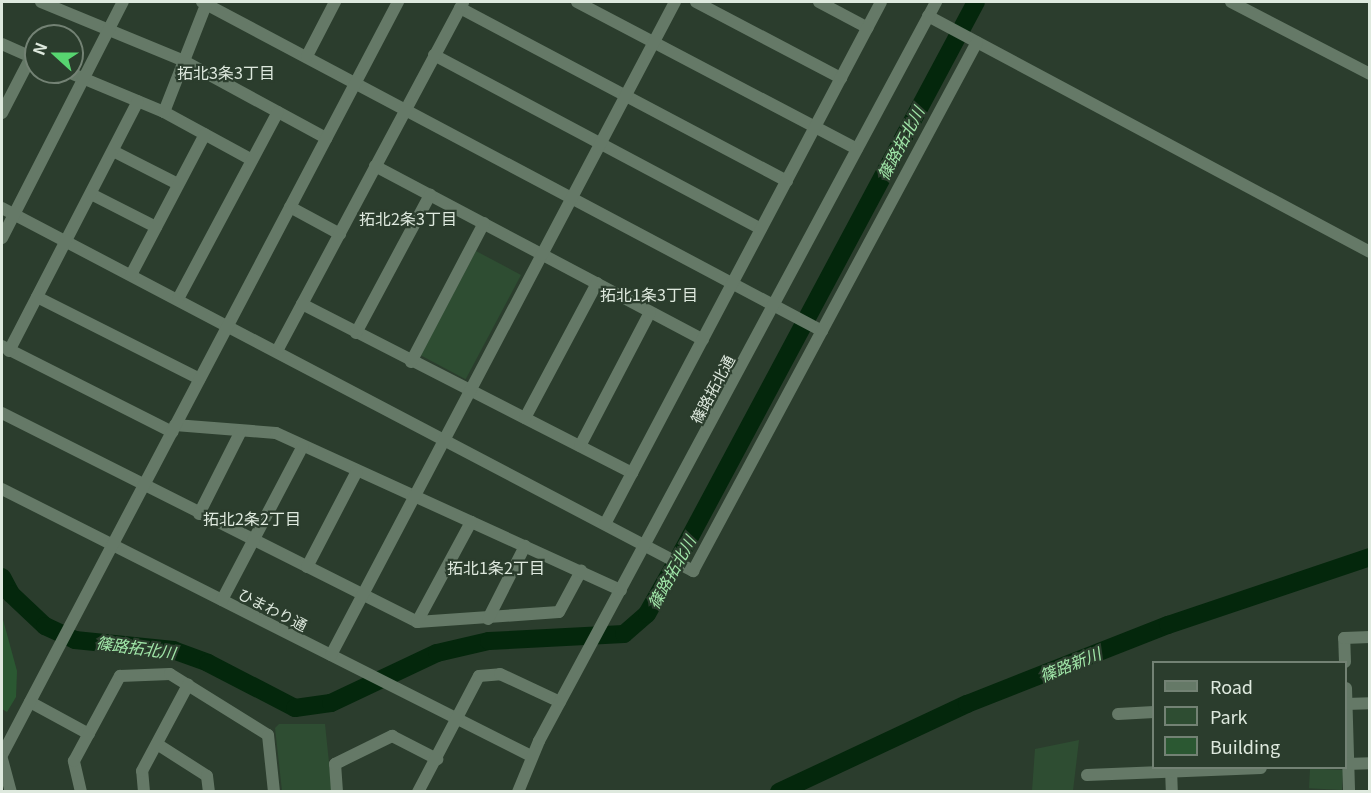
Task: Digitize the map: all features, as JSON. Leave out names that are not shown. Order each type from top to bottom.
[{"type":"street","points":[[41,2],[184,61],[326,138]]},
{"type":"street","points":[[84,76],[123,2]]},
{"type":"street","points":[[164,112],[205,2],[820,330]]},
{"type":"street","points":[[307,56],[334,2]]},
{"type":"street","points":[[11,792],[2,757],[398,2]]},
{"type":"street","points":[[577,2],[857,150]]},
{"type":"street","points":[[331,655],[675,2]]},
{"type":"street","points":[[696,2],[841,78]]},
{"type":"street","points":[[819,2],[868,28]]},
{"type":"street","points":[[605,524],[881,2]]},
{"type":"street","name":"篠路拓北通","points":[[518,792],[531,756],[936,2]]},
{"type":"street","points":[[1231,2],[1370,74]]},
{"type":"street","points":[[277,351],[461,5],[787,181]]},
{"type":"street","points":[[928,16],[1370,252]]},
{"type":"street","points":[[2,208],[228,325],[693,572],[974,40]]},
{"type":"street","points":[[2,44],[24,54]]},
{"type":"street","points":[[434,55],[601,141],[761,230]]},
{"type":"street","points":[[2,113],[24,75]]},
{"type":"street","points":[[84,78],[164,112],[252,160]]},
{"type":"street","points":[[2,238],[80,84]]},
{"type":"street","points":[[138,101],[37,297],[5,349],[173,429],[276,433],[621,590]]},
{"type":"street","points":[[178,299],[278,112]]},
{"type":"street","points":[[131,275],[205,134]]},
{"type":"street","points":[[113,151],[178,184]]},
{"type":"street","points":[[375,166],[703,340]]},
{"type":"street","points":[[91,194],[156,227]]},
{"type":"street","points":[[356,333],[430,195]]},
{"type":"street","points":[[290,207],[340,234]]},
{"type":"street","points":[[411,362],[484,223]]},
{"type":"street","points":[[525,418],[597,283]]},
{"type":"street","points":[[37,297],[200,379]]},
{"type":"street","points":[[302,304],[411,362],[632,473]]},
{"type":"street","points":[[580,446],[650,312]]},
{"type":"street","points":[[2,413],[417,622],[488,619],[559,612],[581,572]]},
{"type":"street","points":[[199,514],[241,431]]},
{"type":"street","points":[[222,600],[303,446]]},
{"type":"street","points":[[307,567],[357,471]]},
{"type":"street","name":"ひまわり通","points":[[2,489],[531,756]]},
{"type":"street","points":[[417,622],[471,522]]},
{"type":"street","points":[[488,619],[525,546]]},
{"type":"street","points":[[1345,661],[1344,638],[1370,638]]},
{"type":"street","points":[[81,792],[74,761],[120,676],[170,674],[268,735],[274,792]]},
{"type":"street","points":[[418,792],[479,676],[500,674],[560,702]]},
{"type":"street","points":[[144,792],[142,771],[188,685]]},
{"type":"street","points":[[30,702],[89,734]]},
{"type":"street","points":[[1347,704],[1370,703]]},
{"type":"street","points":[[1118,714],[1152,712]]},
{"type":"street","points":[[337,792],[334,764],[392,736],[437,759]]},
{"type":"street","points":[[157,744],[207,776],[209,792]]},
{"type":"street","points":[[1349,792],[1347,764],[1370,763]]},
{"type":"street","points":[[1087,775],[1216,769]]},
{"type":"street","points":[[1171,770],[1172,792]]},
{"type":"green space","points":[[476,251],[521,275],[466,379],[421,355]]},
{"type":"green space","points":[[279,724],[325,724],[332,791],[282,791],[275,728]]},
{"type":"green space","points":[[1079,740],[1073,791],[1032,791],[1035,749]]},
{"type":"green space","points":[[1310,769],[1343,770],[1342,790],[1309,788]]},
{"type":"building","points":[[2,616],[17,671],[16,697],[7,712],[2,709]]},
{"type":"waterway","name":"篠路拓北川","points":[[2,577],[11,594],[45,626],[75,640],[173,650],[208,663],[295,708],[331,703],[437,653],[489,641],[624,634],[647,614],[683,550],[976,2]]},
{"type":"waterway","name":"篠路新川","points":[[779,792],[967,704],[1168,625],[1370,557]]},
{"type":"district","name":"拓北3条3丁目","points":[[226,72]]},
{"type":"district","name":"拓北2条3丁目","points":[[408,218]]},
{"type":"district","name":"拓北1条3丁目","points":[[649,294]]},
{"type":"district","name":"拓北2条2丁目","points":[[252,518]]},
{"type":"district","name":"拓北1条2丁目","points":[[496,567]]}]
